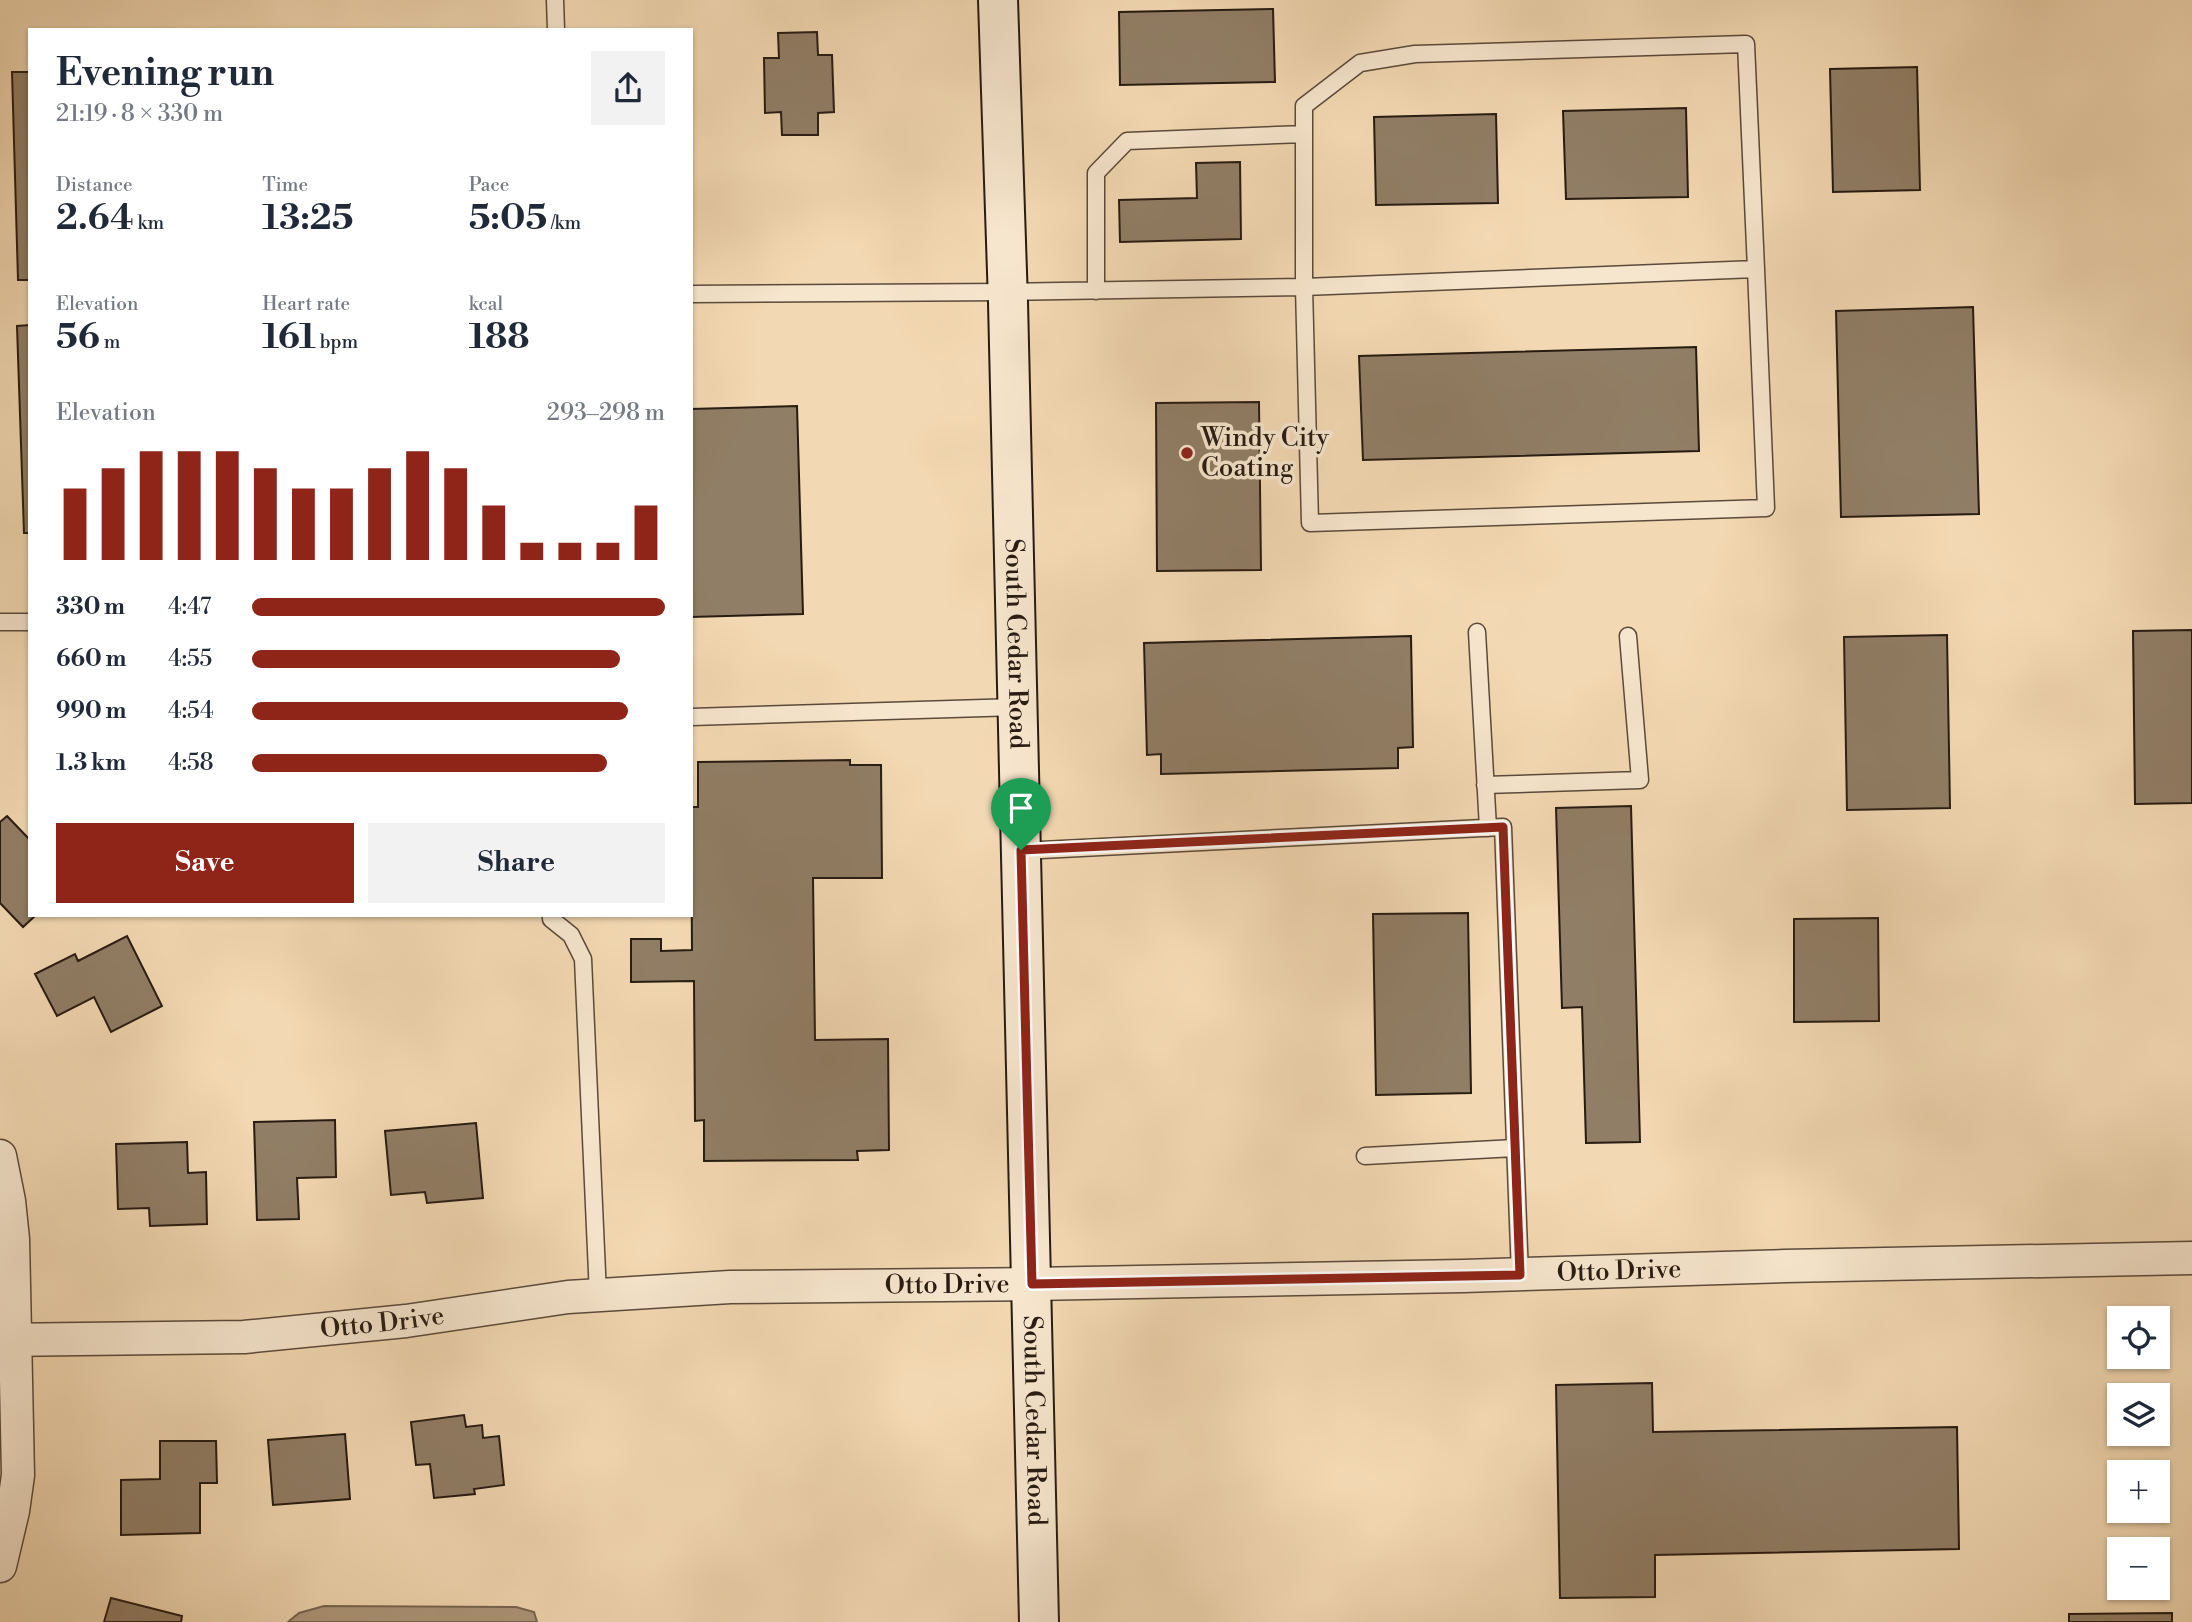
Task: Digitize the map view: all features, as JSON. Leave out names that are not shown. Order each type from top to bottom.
[{"type":"main road","name":"South Cedar Road","points":[[998,0],[1008,292],[1039,1622]]},
{"type":"street","points":[[0,1156],[5,1171],[13,1239],[8,1340],[18,1475],[0,1566]]},
{"type":"street","name":"Otto Drive","points":[[8,1340],[244,1337],[406,1321],[568,1297],[730,1287],[1520,1275],[2192,1258]]},
{"type":"lane","points":[[555,0],[555,28]]},
{"type":"lane","points":[[1746,44],[1766,508],[1310,523],[1304,288],[1304,134],[1304,106],[1360,63],[1415,54],[1746,44]]},
{"type":"lane","points":[[1096,291],[1096,173],[1127,141],[1304,134]]},
{"type":"lane","points":[[693,294],[1304,288],[1756,269]]},
{"type":"lane","points":[[0,622],[28,622]]},
{"type":"lane","points":[[1477,632],[1488,828]]},
{"type":"lane","points":[[1485,785],[1640,780],[1628,636]]},
{"type":"lane","points":[[693,716],[1017,707]]},
{"type":"lane","points":[[1021,850],[1503,827],[1520,1275]]},
{"type":"lane","points":[[551,917],[571,934],[583,959],[598,1295]]},
{"type":"lane","points":[[1366,1156],[1515,1148]]},
{"type":"shaded area","points":[[324,1606],[516,1607],[534,1612],[537,1622],[288,1622],[299,1613]]},
{"type":"building","points":[[1273,9],[1275,82],[1120,85],[1119,12]]},
{"type":"building","points":[[817,32],[818,55],[832,55],[834,112],[818,113],[818,135],[782,135],[781,112],[765,113],[764,58],[779,58],[778,33]]},
{"type":"building","points":[[1917,67],[1920,190],[1833,192],[1830,69]]},
{"type":"building","points":[[12,72],[28,72],[28,280],[18,280]]},
{"type":"building","points":[[1686,108],[1688,197],[1566,199],[1563,111]]},
{"type":"building","points":[[1496,114],[1498,203],[1376,205],[1374,117]]},
{"type":"building","points":[[1240,162],[1241,239],[1120,242],[1119,200],[1197,198],[1196,163]]},
{"type":"building","points":[[1973,307],[1979,514],[1841,517],[1836,311]]},
{"type":"building","points":[[28,325],[28,533],[24,533],[17,326]]},
{"type":"building","points":[[1696,347],[1699,451],[1363,460],[1359,356]]},
{"type":"building","points":[[1259,402],[1261,570],[1157,571],[1156,403]]},
{"type":"building","points":[[797,406],[803,614],[693,617],[693,409]]},
{"type":"building","points":[[2192,630],[2192,803],[2135,804],[2133,631]]},
{"type":"building","points":[[1947,635],[1950,808],[1847,810],[1844,637]]},
{"type":"building","points":[[1411,636],[1413,747],[1398,748],[1398,768],[1161,774],[1161,754],[1147,755],[1144,643]]},
{"type":"building","points":[[850,760],[850,765],[881,765],[882,878],[813,878],[815,1040],[888,1039],[889,1150],[857,1151],[858,1160],[704,1161],[704,1120],[695,1121],[694,981],[631,982],[631,939],[661,939],[661,951],[692,950],[693,807],[698,807],[698,762]]},
{"type":"building","points":[[1631,806],[1640,1142],[1586,1143],[1582,1007],[1562,1008],[1556,808]]},
{"type":"building","points":[[7,816],[28,838],[28,917],[34,917],[23,927],[0,903],[0,822]]},
{"type":"building","points":[[1468,913],[1471,1093],[1376,1095],[1373,914]]},
{"type":"building","points":[[1878,918],[1879,1021],[1794,1022],[1794,919]]},
{"type":"building","points":[[127,936],[162,1006],[111,1032],[94,997],[57,1016],[35,974],[75,954],[78,961]]},
{"type":"building","points":[[335,1120],[336,1177],[297,1178],[299,1219],[257,1220],[254,1122]]},
{"type":"building","points":[[476,1123],[483,1198],[427,1203],[425,1192],[391,1195],[385,1131]]},
{"type":"building","points":[[187,1142],[188,1173],[206,1172],[207,1224],[150,1226],[149,1208],[118,1209],[116,1144]]},
{"type":"building","points":[[1652,1383],[1653,1432],[1957,1427],[1959,1549],[1655,1555],[1655,1597],[1560,1598],[1556,1385]]},
{"type":"building","points":[[464,1415],[466,1427],[482,1425],[483,1438],[499,1436],[504,1485],[474,1489],[475,1494],[434,1498],[430,1464],[416,1465],[411,1422]]},
{"type":"building","points":[[345,1434],[350,1499],[273,1505],[268,1440]]},
{"type":"building","points":[[160,1441],[216,1441],[217,1483],[200,1483],[200,1533],[121,1535],[121,1480],[160,1479]]},
{"type":"building","points":[[111,1598],[182,1616],[181,1622],[104,1622]]},
{"type":"building","points":[[2172,1613],[2172,1622],[2069,1622],[2069,1614]]},
{"type":"place","name":"Windy City Coating","points":[[1187,453]]},
{"type":"route","points":[[1503,827],[1520,1275],[1032,1284],[1021,850],[1503,827]]}]
